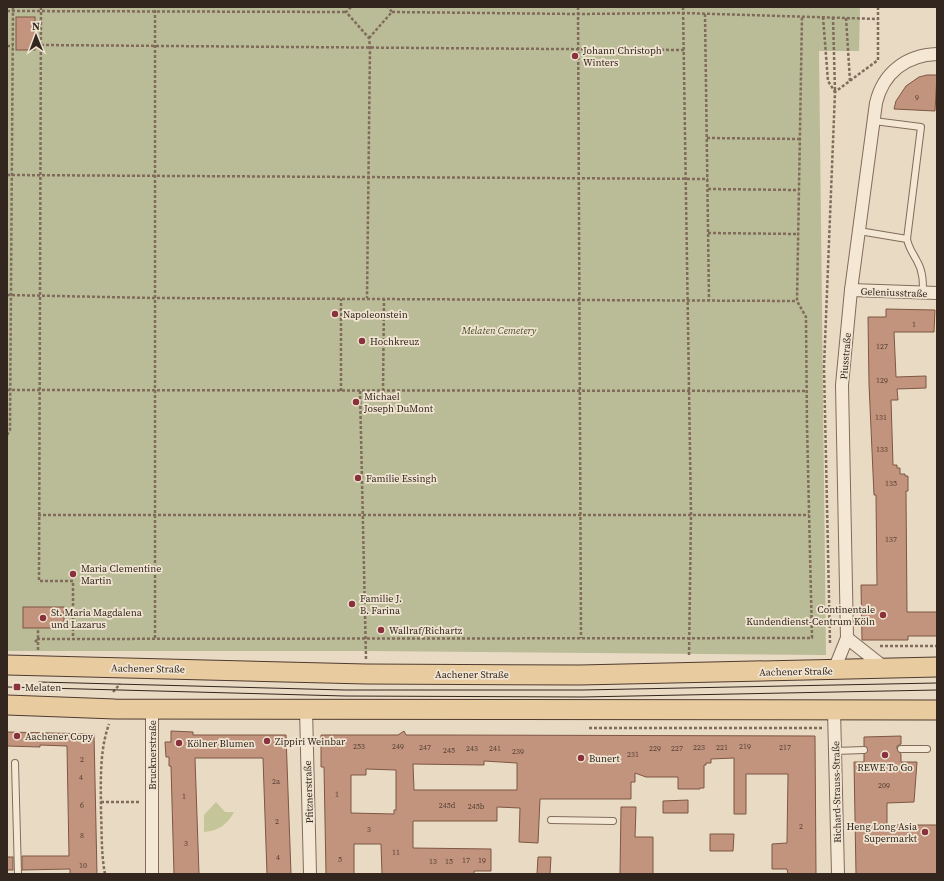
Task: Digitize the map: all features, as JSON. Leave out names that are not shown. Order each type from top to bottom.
[{"type":"main road","name":"Aachener Straße","points":[[7,665],[366,674],[580,675],[937,667]]},
{"type":"main road","points":[[7,705],[112,703],[152,709],[937,710]]},
{"type":"street","name":"Piusstraße","points":[[834,670],[847,638],[842,385],[851,290],[878,95],[886,78],[906,61],[927,55],[937,54]]},
{"type":"street","name":"Geleniusstraße","points":[[851,290],[937,293]]},
{"type":"street","points":[[847,638],[885,668]]},
{"type":"street","name":"Brucknerstraße","points":[[152,709],[152,874]]},
{"type":"street","name":"Pfitznerstraße","points":[[306,709],[310,874]]},
{"type":"street","name":"Richard-Strauss-Straße","points":[[834,710],[837,868]]},
{"type":"lane","points":[[874,121],[921,127],[907,239],[909,250],[918,261],[924,279],[923,292]]},
{"type":"lane","points":[[859,231],[907,239]]},
{"type":"lane","points":[[901,749],[927,748]]},
{"type":"lane","points":[[835,751],[864,750]]},
{"type":"lane","points":[[15,763],[18,874]]},
{"type":"lane","points":[[551,820],[613,821]]},
{"type":"path","points":[[7,435],[11,295],[14,7]]},
{"type":"path","points":[[41,7],[38,515],[39,581],[72,581],[73,638]]},
{"type":"path","points":[[155,7],[155,638]]},
{"type":"path","points":[[7,11],[346,12],[351,7]]},
{"type":"path","points":[[388,7],[392,12]]},
{"type":"path","points":[[578,7],[581,638]]},
{"type":"path","points":[[683,7],[685,179],[689,300],[691,515],[690,638]]},
{"type":"path","points":[[878,7],[878,60]]},
{"type":"path","points":[[346,12],[369,38],[370,47],[367,298]]},
{"type":"path","points":[[369,38],[392,12],[578,14],[683,13],[878,19]]},
{"type":"path","points":[[705,14],[709,300]]},
{"type":"path","points":[[35,642],[38,639],[73,638],[812,638],[806,317],[797,301],[802,17]]},
{"type":"path","points":[[823,17],[828,82],[835,92],[833,17]]},
{"type":"path","points":[[846,18],[850,81]]},
{"type":"path","points":[[41,45],[684,50]]},
{"type":"path","points":[[7,46],[13,46]]},
{"type":"path","points":[[707,138],[800,139]]},
{"type":"path","points":[[7,175],[708,179]]},
{"type":"path","points":[[708,189],[799,190]]},
{"type":"path","points":[[708,233],[798,234]]},
{"type":"path","points":[[7,295],[155,298],[797,301]]},
{"type":"path","points":[[340,390],[341,298]]},
{"type":"path","points":[[382,391],[384,299]]},
{"type":"path","points":[[9,390],[807,391]]},
{"type":"path","points":[[360,391],[366,674]]},
{"type":"path","points":[[38,515],[809,515]]},
{"type":"path","points":[[38,628],[39,666]]},
{"type":"path","points":[[105,874],[102,858],[100,771],[104,737],[112,703],[123,680]]},
{"type":"path","name":"Brucknerstraße","points":[[101,802],[152,802]]},
{"type":"green space","name":"Melaten Cemetery","points":[[7,7],[860,7],[859,51],[819,51],[826,655],[366,651],[7,651]]},
{"type":"green space","points":[[216,802],[225,812],[234,812],[229,820],[222,826],[214,830],[204,832],[204,815]]},
{"type":"building","points":[[16,17],[35,17],[35,50],[16,50]]},
{"type":"building","points":[[937,75],[935,111],[894,109],[896,101],[906,86],[919,77]]},
{"type":"building","points":[[886,309],[935,310],[934,332],[894,332],[896,377],[926,376],[926,388],[897,389],[898,400],[891,400],[893,465],[897,465],[897,468],[900,468],[900,474],[905,474],[905,476],[908,476],[908,491],[906,491],[907,612],[937,612],[937,636],[908,636],[908,640],[862,640],[861,585],[877,585],[876,495],[874,495],[869,384],[868,317],[886,317]]},
{"type":"building","name":"St. Maria Magdalena und Lazarus","points":[[23,607],[64,607],[64,628],[23,628]]},
{"type":"building","points":[[171,731],[193,732],[193,735],[286,735],[291,874],[267,874],[263,758],[195,758],[199,874],[174,874],[171,766],[169,766],[169,757],[166,757],[165,742],[171,742]]},
{"type":"building","points":[[404,731],[406,735],[815,736],[816,874],[788,874],[787,869],[772,869],[772,844],[787,843],[788,774],[746,774],[746,814],[734,814],[734,758],[711,759],[711,763],[706,763],[706,765],[704,765],[704,788],[700,789],[678,789],[678,777],[646,777],[635,773],[635,782],[631,782],[631,799],[540,799],[538,843],[519,842],[520,808],[497,807],[497,821],[413,821],[413,848],[491,849],[491,871],[474,871],[474,874],[382,874],[381,844],[354,844],[354,874],[326,874],[324,767],[321,767],[321,735],[398,735]],"holes":[[[484,761],[517,763],[517,790],[414,790],[413,764],[484,765]],[[366,769],[396,770],[396,810],[394,810],[394,814],[351,813],[351,775],[366,775]]]},
{"type":"building","points":[[7,732],[94,734],[97,874],[70,874],[70,869],[22,870],[22,856],[69,856],[67,746],[7,746]]},
{"type":"building","points":[[901,736],[901,744],[897,746],[897,749],[901,754],[901,762],[917,762],[914,802],[887,803],[887,825],[937,825],[937,874],[856,874],[854,762],[864,762],[864,754],[868,750],[864,746],[864,737]]},
{"type":"building","points":[[688,800],[688,813],[663,813],[663,801]]},
{"type":"building","points":[[621,807],[636,807],[635,837],[653,837],[653,874],[620,874]]},
{"type":"building","points":[[710,834],[734,834],[733,851],[710,851]]},
{"type":"building","points":[[7,857],[13,857],[13,870],[7,870]]},
{"type":"building","points":[[538,857],[551,857],[550,874],[537,874]]},
{"type":"tram line","points":[[39,682],[345,690],[582,690],[937,683]]},
{"type":"tram line","points":[[7,687],[345,696],[582,697],[937,690]]},
{"type":"place","name":"Johann Christoph Winters","points":[[575,56]]},
{"type":"place","name":"Napoleonstein","points":[[335,314]]},
{"type":"place","name":"Hochkreuz","points":[[362,341]]},
{"type":"place","name":"Michael Joseph DuMont","points":[[356,402]]},
{"type":"place","name":"Familie Essingh","points":[[358,478]]},
{"type":"place","name":"Maria Clementine Martin","points":[[73,574]]},
{"type":"place","name":"Familie J. B. Farina","points":[[352,604]]},
{"type":"place","name":"Continentale Kundendienst-Centrum Köln","points":[[883,615]]},
{"type":"place","name":"St. Maria Magdalena und Lazarus","points":[[43,618]]},
{"type":"place","name":"Wallraf/Richartz","points":[[381,630]]},
{"type":"place","name":"Melaten","points":[[17,687]]},
{"type":"place","name":"Aachener Copy","points":[[17,736]]},
{"type":"place","name":"Zippiri Weinbar","points":[[267,741]]},
{"type":"place","name":"Kölner Blumen","points":[[179,743]]},
{"type":"place","name":"REWE To Go","points":[[885,755]]},
{"type":"place","name":"Bunert","points":[[581,758]]},
{"type":"place","name":"Heng Long Asia Supermarkt","points":[[925,832]]}]
